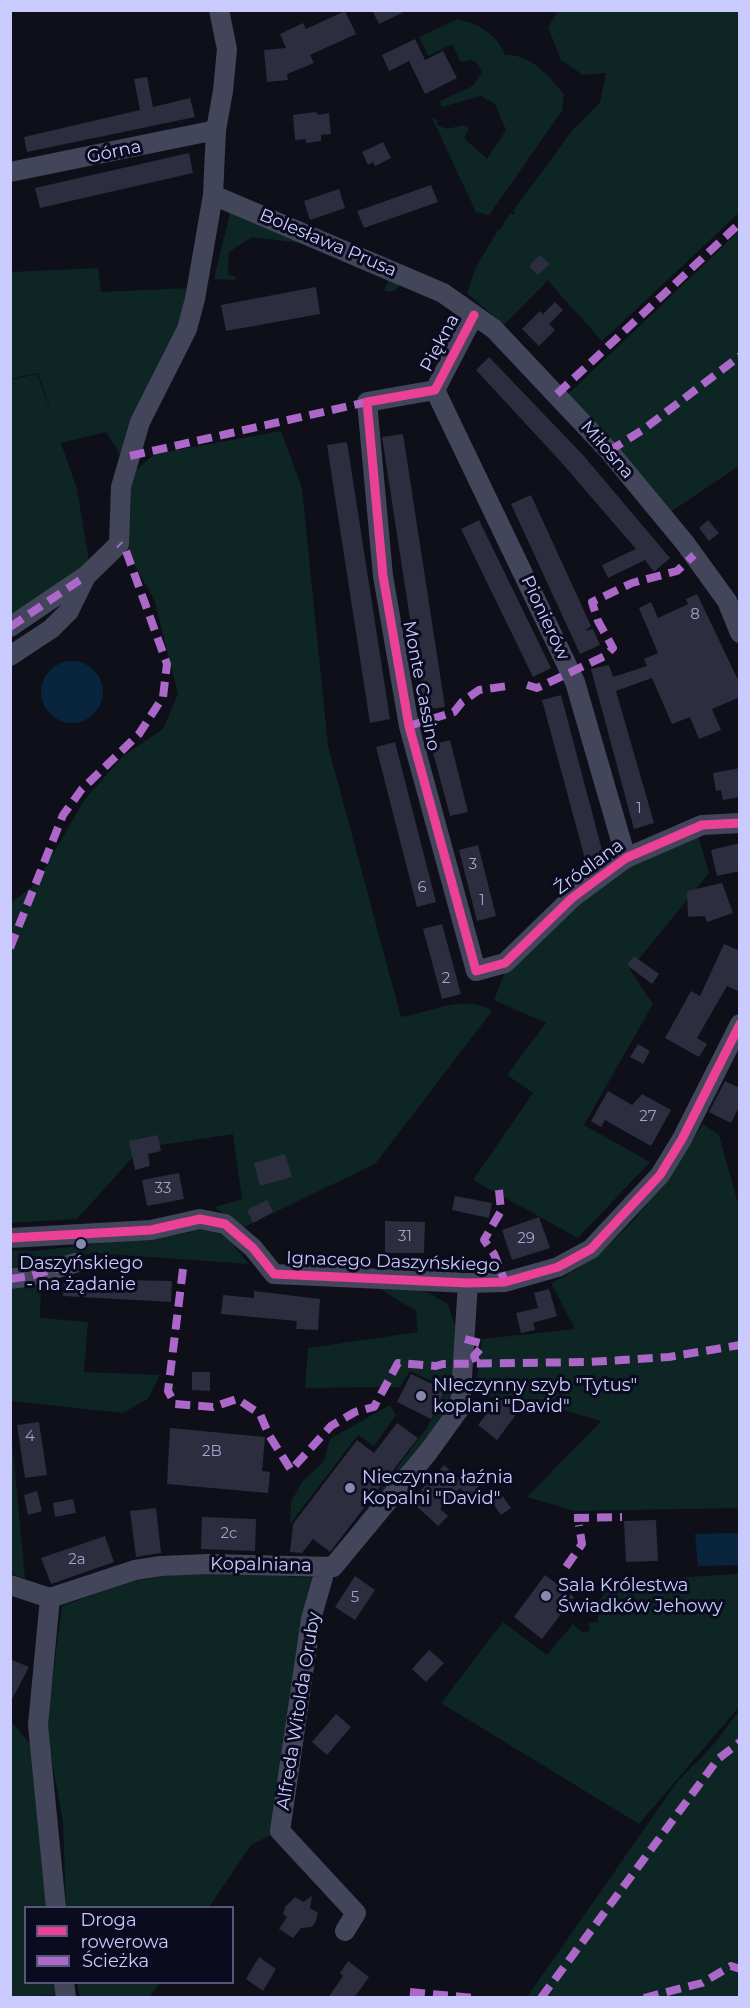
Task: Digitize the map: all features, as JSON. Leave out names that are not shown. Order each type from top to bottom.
[{"type":"street","points":[[10,627],[86,576],[119,544],[121,487],[140,422],[187,329],[213,195],[216,130],[226,49],[219,10]]},
{"type":"street","name":"Górna","points":[[10,172],[216,130]]},
{"type":"street","name":"Bolesława Prusa","points":[[213,195],[443,293]]},
{"type":"street","name":"Miłosna","points":[[443,293],[494,329],[557,394],[632,479],[685,543],[727,601],[740,633]]},
{"type":"street","name":"Piękna","points":[[368,402],[435,390],[474,315]]},
{"type":"street","name":"Pionierów","points":[[435,390],[575,682],[626,858]]},
{"type":"street","name":"Monte Cassino","points":[[368,402],[383,576],[409,726],[476,971]]},
{"type":"street","points":[[10,656],[51,629],[69,611],[86,576]]},
{"type":"street","name":"Źródlana","points":[[476,971],[505,963],[572,898],[626,858],[702,825],[740,823]]},
{"type":"street","name":"Ignacego Daszyńskiego","points":[[10,1238],[151,1230],[200,1219],[225,1224],[253,1248],[274,1274],[468,1283],[508,1282],[558,1267],[591,1249],[660,1174],[682,1139],[740,1024]]},
{"type":"street","points":[[10,1279],[32,1276],[75,1263]]},
{"type":"street","name":"Kopalniana","points":[[50,1598],[135,1570],[161,1566],[208,1564],[333,1566],[429,1452],[460,1408],[468,1283]]},
{"type":"street","name":"Alfreda Witolda Oruby","points":[[326,1567],[311,1619],[280,1831],[356,1913],[345,1931]]},
{"type":"street","points":[[10,1585],[50,1598],[38,1725],[56,1906]]},
{"type":"green space","points":[[558,11],[739,11],[739,213],[602,341],[548,281],[564,264],[504,325],[467,293],[475,269],[498,230],[510,213],[515,215],[514,210],[571,132],[600,102],[606,73],[583,75],[561,60],[548,27]]},
{"type":"green space","points":[[458,19],[487,31],[498,42],[505,55],[531,62],[545,73],[564,94],[562,111],[489,215],[476,212],[432,118],[437,120],[437,125],[447,129],[464,125],[469,128],[464,138],[487,159],[506,130],[495,104],[481,96],[442,107],[440,101],[473,86],[482,72],[477,63],[471,60],[461,62],[452,44],[428,56],[419,37]]},
{"type":"green space","points":[[233,212],[397,280],[399,286],[395,291],[384,291],[388,281],[300,243],[252,237],[229,252],[228,275],[235,276],[236,280],[214,279],[230,213]]},
{"type":"green space","points":[[739,231],[739,466],[666,515],[565,397]]},
{"type":"green space","points":[[98,268],[101,292],[189,288],[184,319],[121,456],[106,432],[61,443],[77,489],[89,561],[11,618],[11,380],[37,374],[54,420],[38,373],[11,379],[11,272]]},
{"type":"green space","points":[[281,431],[302,488],[328,746],[401,1017],[459,1004],[481,1006],[492,1011],[375,1164],[242,1228],[215,1207],[242,1199],[233,1134],[141,1148],[77,1219],[11,1223],[11,903],[36,883],[85,799],[123,756],[163,729],[178,694],[154,599],[126,551],[127,491],[137,469],[155,454]]},
{"type":"green space","points":[[697,832],[709,873],[630,970],[653,1004],[584,1125],[650,1162],[578,1238],[473,1180],[533,1093],[507,1075],[546,1023],[494,1000],[507,967],[612,869]]},
{"type":"green space","points":[[703,1124],[719,1135],[739,1207],[739,1508],[575,1511],[527,1497],[601,1421],[543,1404],[475,1394],[482,1339],[575,1329],[551,1283],[575,1270],[619,1236],[656,1193]]},
{"type":"green space","points":[[210,1227],[229,1240],[249,1264],[93,1253],[11,1273],[11,1250],[34,1251],[181,1234]]},
{"type":"green space","points":[[41,1284],[40,1318],[88,1322],[84,1372],[160,1375],[148,1399],[122,1413],[11,1401],[11,1286]]},
{"type":"green space","points":[[375,1286],[423,1290],[448,1304],[461,1346],[456,1391],[448,1412],[431,1440],[333,1553],[427,1428],[447,1388],[410,1371],[400,1387],[305,1388],[308,1348],[418,1332],[416,1311]]},
{"type":"green space","points":[[390,1405],[396,1415],[374,1446],[358,1435],[290,1524],[291,1502],[302,1482],[324,1461],[330,1439]]},
{"type":"green space","points":[[11,1429],[25,1579],[11,1573]]},
{"type":"green space","points":[[202,1570],[313,1578],[306,1609],[275,1833],[251,1845],[210,1906],[66,1906],[63,1822],[46,1729],[62,1606],[129,1582]]},
{"type":"green space","points":[[739,1574],[739,1707],[639,1824],[441,1703],[503,1622],[547,1655],[573,1624],[582,1632],[590,1631],[589,1623],[598,1622],[597,1605],[605,1593],[619,1589],[627,1578],[653,1579]]},
{"type":"green space","points":[[737,1713],[740,1714],[739,1997],[527,1997],[677,1782],[715,1743]]},
{"type":"green space","points":[[10,1720],[30,1744],[51,1906],[24,1906],[24,1984],[60,1984],[61,1995],[11,1997]]},
{"type":"green space","points":[[77,1984],[158,1984],[149,1998],[80,1997]]},
{"type":"water","points":[[66,661],[78,661],[94,670],[101,680],[103,692],[101,704],[94,714],[78,723],[66,723],[55,718],[46,709],[41,698],[41,686],[46,675],[55,666]]},
{"type":"water","points":[[739,1533],[739,1565],[698,1566],[695,1534]]},
{"type":"building","points":[[372,10],[408,10],[379,24]]},
{"type":"building","points":[[345,11],[356,34],[310,55],[314,63],[287,74],[288,80],[267,82],[264,50],[286,48],[280,34],[303,23],[306,29]]},
{"type":"building","points":[[415,39],[425,60],[443,51],[457,78],[425,94],[409,61],[389,71],[382,55]]},
{"type":"building","points":[[147,77],[153,107],[190,98],[195,117],[27,152],[24,137],[140,110],[134,79]]},
{"type":"building","points":[[315,112],[319,115],[329,113],[331,134],[321,135],[321,141],[306,143],[306,139],[295,140],[293,115]]},
{"type":"building","points":[[383,142],[391,158],[375,166],[373,162],[368,165],[362,152]]},
{"type":"building","points":[[189,153],[193,173],[40,208],[35,188]]},
{"type":"building","points":[[431,185],[438,202],[364,228],[357,211]]},
{"type":"building","points":[[339,189],[345,208],[310,220],[304,201]]},
{"type":"building","points":[[540,255],[550,264],[538,275],[529,266]]},
{"type":"building","points":[[316,287],[320,314],[226,331],[221,305]]},
{"type":"building","points":[[555,302],[563,310],[549,324],[555,330],[539,346],[522,329],[540,311],[543,314]]},
{"type":"building","points":[[489,357],[583,455],[670,558],[654,572],[645,560],[608,578],[602,565],[636,549],[561,462],[476,370]]},
{"type":"building","points":[[403,434],[445,707],[424,710],[382,437]]},
{"type":"building","points":[[347,442],[390,719],[370,723],[327,445]]},
{"type":"building","points":[[531,495],[591,626],[585,631],[593,629],[600,645],[580,654],[511,504]]},
{"type":"building","points":[[479,520],[551,668],[533,677],[461,529]]},
{"type":"building","points":[[708,520],[719,533],[709,541],[699,528]]},
{"type":"building","points":[[697,594],[740,684],[740,697],[712,709],[721,730],[699,739],[690,717],[672,724],[652,678],[616,691],[654,823],[634,829],[591,669],[609,665],[613,677],[647,666],[644,659],[658,653],[639,608],[651,602],[658,618],[688,604],[686,599]]},
{"type":"building","points":[[561,695],[603,854],[585,859],[542,700]]},
{"type":"building","points":[[450,740],[468,812],[450,816],[431,745]]},
{"type":"building","points":[[395,742],[436,902],[417,907],[376,747]]},
{"type":"building","points":[[740,768],[740,797],[723,800],[721,790],[716,791],[713,773]]},
{"type":"building","points":[[740,843],[740,871],[717,876],[711,850]]},
{"type":"building","points":[[478,845],[496,916],[477,921],[459,850]]},
{"type":"building","points":[[722,883],[733,913],[707,922],[705,916],[688,917],[687,891]]},
{"type":"building","points":[[442,924],[461,994],[442,999],[423,929]]},
{"type":"building","points":[[724,944],[740,951],[740,992],[727,986],[697,1038],[707,1044],[699,1057],[665,1038],[691,991],[700,996]]},
{"type":"building","points":[[634,956],[659,974],[652,984],[627,965]]},
{"type":"building","points":[[638,1044],[650,1051],[643,1064],[630,1057]]},
{"type":"building","points":[[725,1081],[740,1088],[740,1105],[731,1123],[709,1112]]},
{"type":"building","points":[[608,1091],[632,1105],[642,1094],[671,1110],[651,1146],[605,1120],[601,1127],[591,1121]]},
{"type":"building","points":[[158,1135],[161,1151],[148,1154],[150,1166],[135,1170],[129,1141]]},
{"type":"building","points":[[285,1154],[292,1177],[260,1186],[254,1163]]},
{"type":"building","points":[[179,1173],[184,1199],[147,1206],[142,1180]]},
{"type":"building","points":[[455,1196],[492,1203],[489,1218],[452,1210]]},
{"type":"building","points":[[267,1200],[273,1212],[253,1223],[247,1210]]},
{"type":"building","points":[[539,1217],[550,1248],[512,1260],[502,1230]]},
{"type":"building","points":[[385,1221],[425,1222],[424,1253],[385,1253]]},
{"type":"building","points":[[64,1279],[172,1281],[171,1302],[63,1296]]},
{"type":"building","points":[[549,1289],[557,1316],[533,1323],[535,1330],[521,1333],[516,1313],[538,1308],[534,1293]]},
{"type":"building","points":[[254,1291],[320,1299],[318,1330],[296,1329],[297,1321],[221,1314],[223,1295],[254,1298]]},
{"type":"building","points":[[192,1372],[210,1372],[210,1391],[192,1390]]},
{"type":"building","name":"NIeczynny szyb \"Tytus\" koplani \"David\"","points":[[411,1374],[445,1390],[431,1419],[397,1402]]},
{"type":"building","points":[[499,1398],[518,1412],[497,1440],[478,1425]]},
{"type":"building","points":[[39,1422],[47,1475],[25,1478],[17,1425]]},
{"type":"building","name":"Nieczynna łaźnia Kopalni \"David\"","points":[[397,1423],[418,1438],[330,1552],[313,1539],[302,1553],[290,1552],[293,1524],[357,1440],[374,1453]]},
{"type":"building","points":[[170,1428],[265,1437],[262,1471],[270,1472],[268,1493],[167,1484]]},
{"type":"building","points":[[444,1465],[464,1483],[473,1472],[483,1481],[470,1497],[460,1488],[440,1509],[448,1516],[438,1526],[411,1501]]},
{"type":"building","points":[[37,1491],[42,1511],[28,1515],[24,1495]]},
{"type":"building","points":[[499,1491],[511,1508],[501,1515],[489,1498]]},
{"type":"building","points":[[73,1499],[76,1513],[55,1517],[53,1503]]},
{"type":"building","points":[[156,1508],[161,1553],[136,1557],[130,1511]]},
{"type":"building","points":[[202,1517],[256,1519],[255,1551],[201,1549]]},
{"type":"building","points":[[656,1520],[658,1561],[626,1562],[624,1521]]},
{"type":"building","points":[[105,1536],[114,1562],[51,1584],[41,1558]]},
{"type":"building","points":[[545,1575],[574,1597],[542,1639],[514,1617]]},
{"type":"building","points":[[355,1576],[375,1590],[355,1620],[335,1607]]},
{"type":"building","points":[[429,1650],[444,1663],[426,1682],[412,1669]]},
{"type":"building","points":[[10,1659],[29,1667],[10,1703]]},
{"type":"building","points":[[336,1714],[351,1727],[327,1755],[312,1742]]},
{"type":"building","points":[[312,1896],[310,1908],[318,1913],[312,1927],[301,1928],[293,1938],[279,1929],[287,1917],[283,1914],[285,1907],[295,1897],[303,1902]]},
{"type":"building","points":[[259,1957],[276,1969],[263,1991],[246,1979]]},
{"type":"building","points":[[348,1961],[369,1977],[354,1998],[328,1998],[343,1976],[340,1973]]},
{"type":"marked path","points":[[557,394],[740,223]]},
{"type":"marked path","points":[[609,451],[644,429],[740,356]]},
{"type":"marked path","points":[[130,456],[367,402]]},
{"type":"marked path","points":[[10,948],[63,815],[82,789],[139,734],[163,697],[167,664],[126,551],[119,544]]},
{"type":"marked path","points":[[527,685],[537,688],[605,656],[613,648],[598,621],[592,602],[632,583],[677,571],[694,555]]},
{"type":"marked path","points":[[10,627],[86,576]]},
{"type":"marked path","points":[[409,726],[454,712],[462,702],[479,690],[508,686]]},
{"type":"marked path","points":[[499,1190],[501,1211],[484,1240],[494,1254],[505,1282]]},
{"type":"marked path","points":[[10,1279],[31,1276],[75,1263]]},
{"type":"marked path","points":[[183,1269],[168,1391],[175,1404],[213,1407],[237,1399],[260,1414],[269,1435],[291,1470],[331,1426],[355,1412],[374,1407],[398,1363],[436,1366],[443,1364],[589,1362],[669,1357],[740,1345]]},
{"type":"marked path","points":[[465,1339],[480,1343],[482,1347],[474,1356],[477,1363],[483,1363]]},
{"type":"marked path","points":[[574,1518],[622,1517]]},
{"type":"marked path","points":[[566,1567],[582,1544],[579,1525]]},
{"type":"marked path","points":[[541,1998],[718,1759],[740,1742]]},
{"type":"marked path","points":[[644,1998],[702,1983],[731,1966],[740,1969]]},
{"type":"marked path","points":[[410,1992],[474,1998]]},
{"type":"cycle path","points":[[474,315],[435,390],[367,402],[383,576],[409,726],[476,971],[505,963],[572,898],[626,858],[702,825],[740,823]]},
{"type":"cycle path","points":[[10,1238],[151,1230],[200,1219],[225,1224],[253,1248],[274,1274],[468,1283],[505,1282],[558,1267],[591,1249],[660,1175],[682,1139],[740,1024]]},
{"type":"place","name":"Daszyńskiego - na żądanie","points":[[81,1244]]},
{"type":"place","name":"NIeczynny szyb \"Tytus\" koplani \"David\"","points":[[421,1396]]},
{"type":"place","name":"Nieczynna łaźnia Kopalni \"David\"","points":[[350,1488]]},
{"type":"place","name":"Sala Królestwa Świadków Jehowy","points":[[546,1596]]}]
